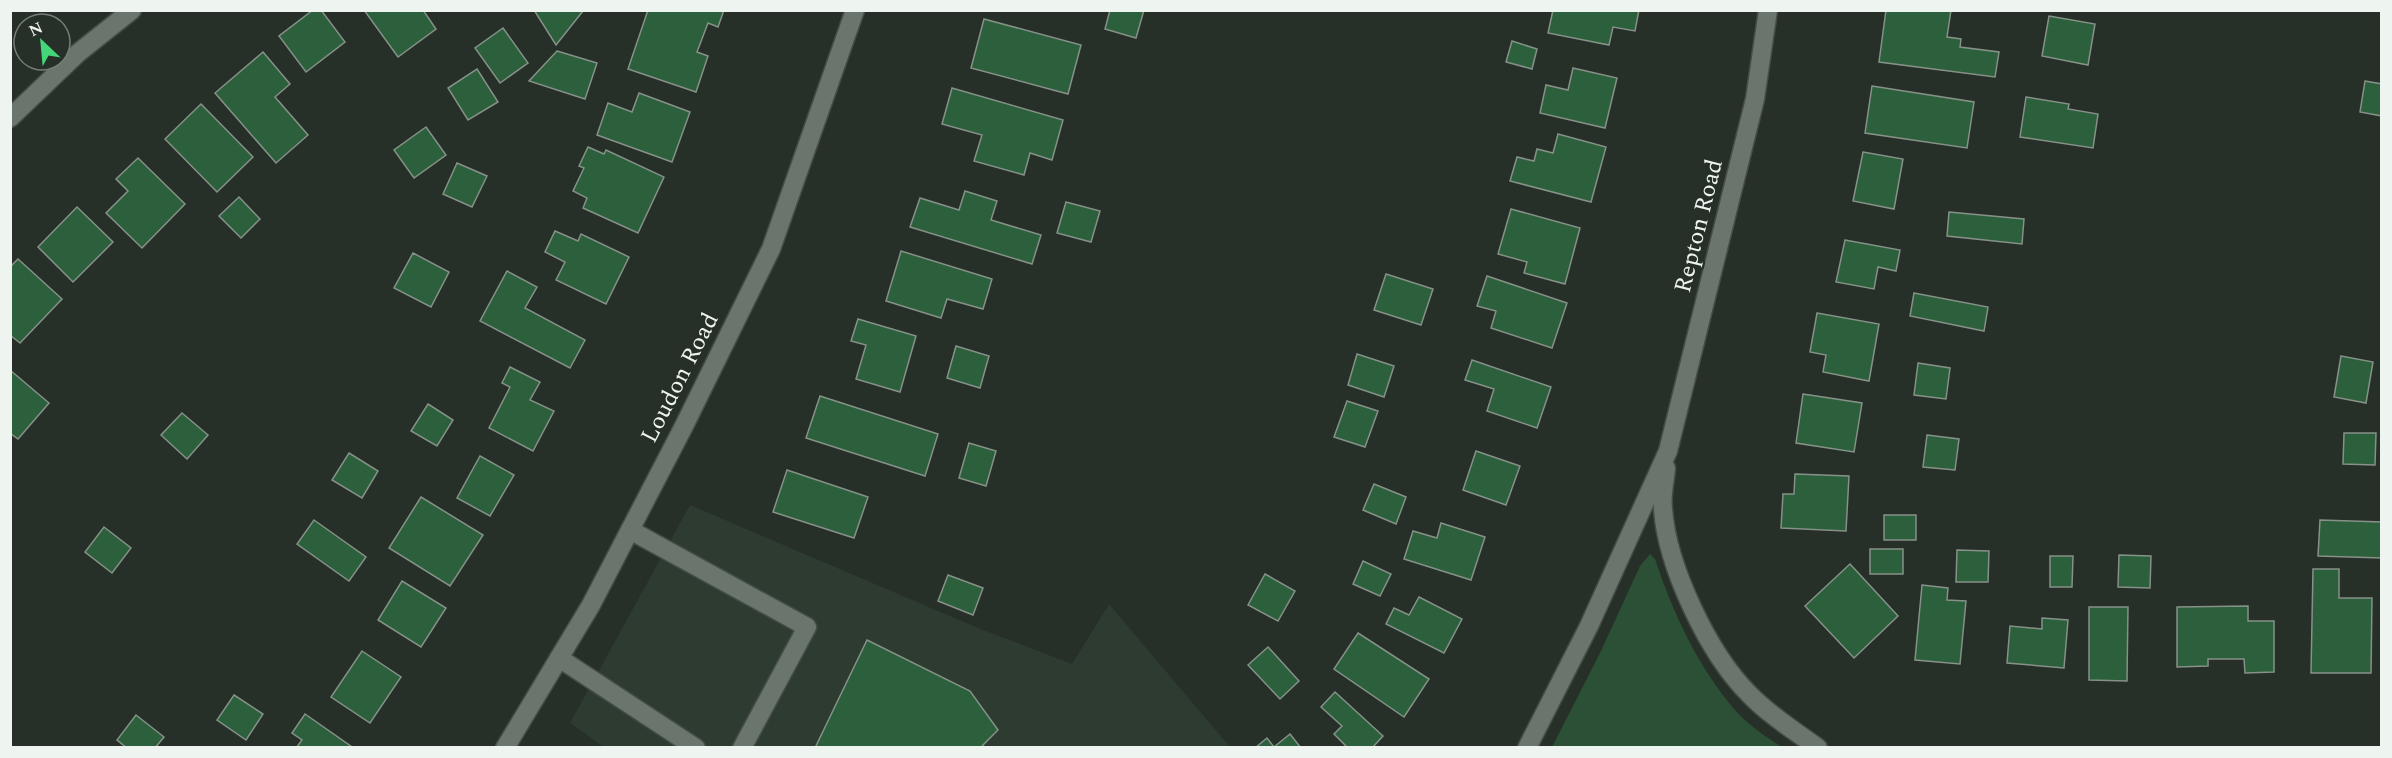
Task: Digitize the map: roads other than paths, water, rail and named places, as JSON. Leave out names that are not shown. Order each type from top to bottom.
[{"type":"street","points":[[10,118],[78,53],[132,10]]},
{"type":"street","name":"Loudon Road","points":[[505,747],[591,605],[684,426],[771,249],[855,10]]},
{"type":"street","name":"Repton Road","points":[[1768,10],[1755,99],[1668,451],[1662,506],[1666,535],[1677,573],[1697,616],[1724,663],[1749,694],[1818,747]]},
{"type":"street","name":"Repton Road","points":[[1527,747],[1589,626],[1668,451]]},
{"type":"street","points":[[630,530],[807,627],[742,747]]},
{"type":"street","points":[[559,657],[696,747]]}]
